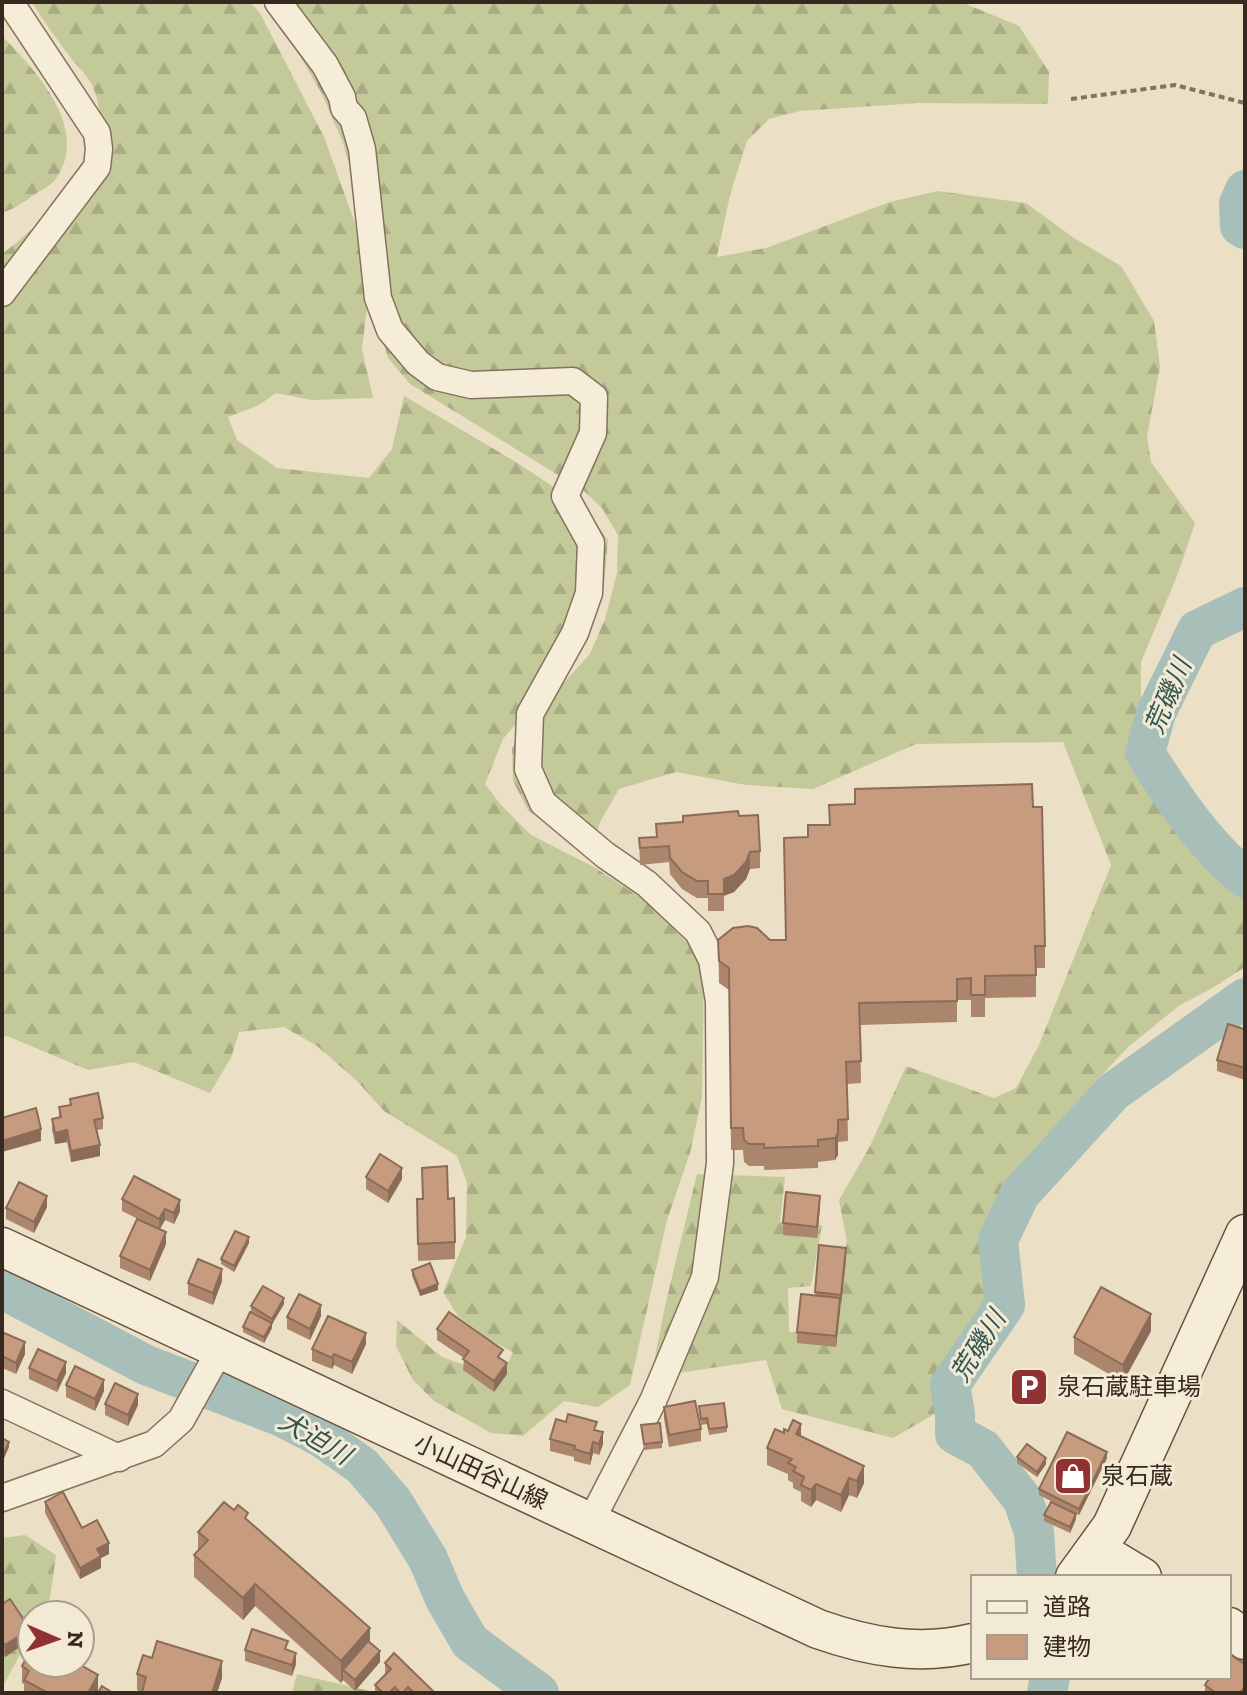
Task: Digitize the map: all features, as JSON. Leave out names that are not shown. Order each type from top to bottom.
[{"type":"main road","points":[[1133,1575],[1086,1564],[1118,1512],[1245,1234]]},
{"type":"main road","name":"小山田谷山線","points":[[2,1247],[818,1629],[869,1646],[925,1649],[954,1648],[971,1644]]},
{"type":"street","points":[[2,293],[97,167],[99,149],[97,133],[10,2]]},
{"type":"street","points":[[278,2],[325,65],[342,97],[344,108],[353,118],[362,149],[378,298],[390,330],[418,363],[437,377],[471,385],[573,381],[594,397],[593,433],[565,496],[591,543],[589,593],[575,633],[530,714],[528,769],[543,803],[605,855],[647,884],[698,932],[712,960],[719,1001],[720,1163],[705,1277],[653,1401],[590,1523]]},
{"type":"street","points":[[2,1498],[154,1444],[181,1420],[220,1350]]},
{"type":"street","points":[[2,1403],[119,1458]]},
{"type":"path","points":[[1071,99],[1175,85],[1245,103]]},
{"type":"green space","points":[[32,2],[250,2],[260,13],[324,137],[355,223],[367,308],[362,349],[373,398],[312,400],[276,393],[259,405],[228,417],[237,440],[277,468],[369,478],[392,449],[404,396],[516,462],[585,508],[608,540],[604,584],[586,642],[503,739],[485,784],[531,835],[594,867],[649,903],[690,946],[704,975],[702,1097],[690,1153],[667,1220],[630,1385],[598,1407],[564,1401],[523,1436],[491,1433],[434,1401],[413,1380],[396,1346],[397,1320],[442,1357],[501,1378],[513,1352],[490,1340],[458,1316],[443,1292],[466,1237],[467,1183],[457,1156],[384,1111],[356,1080],[317,1046],[284,1027],[239,1032],[231,1058],[210,1093],[134,1062],[88,1070],[7,1036],[2,1038],[2,254],[40,222],[76,182],[97,136],[99,111],[91,83]]},
{"type":"green space","points":[[274,2],[961,2],[1019,26],[1049,72],[1048,104],[918,103],[800,111],[769,119],[747,141],[730,195],[717,257],[766,248],[890,202],[938,191],[1026,203],[1074,238],[1121,266],[1154,321],[1160,367],[1147,436],[1151,462],[1195,523],[1177,576],[1141,662],[1141,716],[1162,764],[1189,813],[1211,837],[1245,850],[1245,967],[1180,1005],[1128,1047],[1086,1092],[1039,1174],[1004,1251],[982,1348],[950,1405],[893,1438],[782,1409],[766,1360],[651,1377],[697,1174],[785,1177],[780,1222],[822,1225],[811,1286],[788,1288],[789,1332],[833,1331],[847,1241],[839,1200],[870,1146],[906,1066],[994,1098],[1016,1088],[1039,1045],[1111,865],[1063,742],[916,744],[813,789],[746,785],[676,772],[619,789],[596,835],[529,812],[513,781],[512,748],[545,703],[590,654],[605,619],[617,573],[618,535],[602,508],[584,491],[410,384],[388,358],[379,326],[363,214],[343,143],[322,94],[283,27]]},
{"type":"green space","points":[[2,36],[30,66],[55,102],[67,142],[65,161],[55,180],[23,203],[2,213]]},
{"type":"green space","points":[[25,1535],[56,1555],[50,1599],[16,1599],[16,1662],[2,1688],[2,1538]]},
{"type":"green space","points":[[297,1674],[378,1693],[292,1693]]},
{"type":"building","points":[[1032,784],[1033,807],[1042,807],[1045,946],[1035,946],[1036,975],[985,976],[985,995],[971,995],[971,978],[957,979],[957,1001],[859,1003],[861,1061],[846,1062],[848,1119],[838,1120],[835,1138],[818,1140],[818,1146],[764,1148],[764,1144],[749,1144],[744,1140],[743,1128],[731,1128],[729,968],[719,961],[718,940],[733,928],[748,926],[757,928],[770,940],[786,940],[784,838],[808,837],[808,825],[830,825],[829,805],[855,804],[855,789]]},
{"type":"building","points":[[738,811],[739,816],[758,815],[760,851],[750,852],[746,862],[734,875],[724,879],[724,894],[708,894],[708,881],[697,881],[682,872],[670,858],[669,846],[640,848],[639,838],[657,837],[656,824],[683,822],[683,816]]},
{"type":"building","points":[[1228,1024],[1245,1027],[1245,1068],[1217,1060]]},
{"type":"building","points":[[98,1093],[103,1118],[94,1120],[100,1145],[71,1151],[67,1130],[55,1133],[52,1119],[61,1117],[59,1107],[71,1105],[70,1099]]},
{"type":"building","points":[[36,1108],[41,1129],[2,1141],[2,1118]]},
{"type":"building","points":[[380,1154],[402,1168],[388,1191],[366,1177]]},
{"type":"building","points":[[447,1166],[448,1199],[454,1198],[455,1242],[418,1244],[417,1199],[423,1199],[422,1168]]},
{"type":"building","points":[[134,1176],[180,1200],[174,1213],[165,1209],[159,1219],[122,1199]]},
{"type":"building","points":[[19,1182],[47,1196],[34,1222],[6,1208]]},
{"type":"building","points":[[786,1192],[820,1196],[817,1227],[783,1223]]},
{"type":"building","points":[[137,1219],[166,1232],[150,1270],[120,1256]]},
{"type":"building","points":[[235,1231],[249,1237],[234,1266],[221,1259]]},
{"type":"building","points":[[819,1245],[846,1248],[841,1295],[815,1292]]},
{"type":"building","points":[[198,1259],[222,1269],[213,1293],[188,1283]]},
{"type":"building","points":[[430,1263],[438,1284],[420,1291],[412,1270]]},
{"type":"building","points":[[263,1286],[284,1298],[272,1319],[251,1306]]},
{"type":"building","points":[[1101,1287],[1151,1314],[1123,1365],[1074,1337]]},
{"type":"building","points":[[299,1294],[321,1305],[310,1329],[287,1317]]},
{"type":"building","points":[[801,1294],[840,1298],[836,1336],[797,1332]]},
{"type":"building","points":[[250,1312],[272,1323],[264,1337],[243,1327]]},
{"type":"building","points":[[449,1312],[503,1350],[498,1357],[507,1363],[494,1381],[463,1359],[469,1351],[437,1329]]},
{"type":"building","points":[[328,1316],[366,1333],[352,1362],[312,1349]]},
{"type":"building","points":[[2,1332],[25,1342],[16,1363],[2,1356]]},
{"type":"building","points":[[38,1349],[66,1362],[57,1381],[29,1368]]},
{"type":"building","points":[[75,1366],[104,1380],[95,1399],[66,1385]]},
{"type":"building","points":[[115,1383],[138,1394],[128,1415],[105,1404]]},
{"type":"building","points":[[695,1401],[701,1429],[669,1435],[664,1407]]},
{"type":"building","points":[[724,1403],[727,1427],[709,1429],[707,1418],[701,1419],[699,1406]]},
{"type":"building","points":[[568,1414],[597,1422],[594,1430],[603,1432],[599,1444],[593,1442],[590,1454],[550,1439],[556,1419],[566,1422]]},
{"type":"building","points":[[793,1420],[801,1424],[796,1434],[864,1466],[857,1481],[849,1478],[841,1495],[816,1484],[811,1490],[801,1485],[804,1477],[793,1471],[796,1467],[788,1463],[792,1459],[767,1448],[775,1429],[784,1433],[784,1429],[788,1431]]},
{"type":"building","points":[[660,1423],[662,1442],[644,1444],[641,1425]]},
{"type":"building","name":"泉石蔵","points":[[1067,1432],[1107,1452],[1079,1509],[1039,1489]]},
{"type":"building","points":[[2,1438],[9,1442],[2,1457]]},
{"type":"building","points":[[1027,1444],[1046,1458],[1037,1472],[1017,1457]]},
{"type":"building","points":[[63,1492],[82,1528],[97,1520],[109,1543],[97,1549],[101,1556],[80,1568],[45,1502]]},
{"type":"building","points":[[224,1502],[234,1510],[238,1505],[248,1513],[245,1518],[370,1628],[341,1661],[255,1584],[243,1598],[194,1555],[208,1540],[198,1532]]},
{"type":"building","points":[[1051,1502],[1076,1514],[1070,1527],[1044,1515]]},
{"type":"building","points":[[10,1599],[16,1608],[16,1638],[5,1645],[2,1641],[2,1604]]},
{"type":"building","points":[[252,1629],[288,1641],[285,1649],[296,1653],[292,1665],[245,1650]]},
{"type":"building","points":[[157,1641],[222,1661],[212,1693],[142,1692],[146,1677],[137,1674],[143,1655],[152,1658]]},
{"type":"building","points":[[368,1641],[380,1651],[355,1680],[343,1670]]},
{"type":"building","points":[[394,1653],[433,1691],[431,1693],[414,1693],[408,1687],[400,1693],[395,1687],[389,1693],[383,1693],[375,1685],[391,1669],[385,1663]]},
{"type":"building","points":[[1231,1655],[1245,1664],[1245,1686],[1240,1693],[1216,1693],[1205,1685],[1209,1679],[1231,1679]]},
{"type":"building","points":[[96,1679],[88,1693],[48,1693],[24,1680]]},
{"type":"building","points":[[102,1686],[113,1693],[98,1693]]},
{"type":"waterway","name":"荒磯川","points":[[1245,190],[1239,204],[1240,226],[1245,229]]},
{"type":"waterway","name":"荒磯川","points":[[1245,607],[1197,630],[1156,713],[1145,753],[1190,820],[1245,878]]},
{"type":"waterway","name":"荒磯川","points":[[1037,1575],[1034,1532],[1023,1500],[983,1449],[955,1434],[950,1385],[1005,1305],[998,1240],[1020,1194],[1113,1092],[1245,998]]},
{"type":"waterway","name":"犬迫川","points":[[2,1289],[146,1365],[280,1416],[321,1437],[362,1466],[393,1502],[428,1559],[445,1599],[470,1642],[539,1693]]},
{"type":"waterway","name":"荒磯川","points":[[1047,1693],[1050,1679]]},
{"type":"place","name":"泉石蔵駐車場","points":[[1029,1387]]},
{"type":"place","name":"泉石蔵","points":[[1073,1476]]}]
